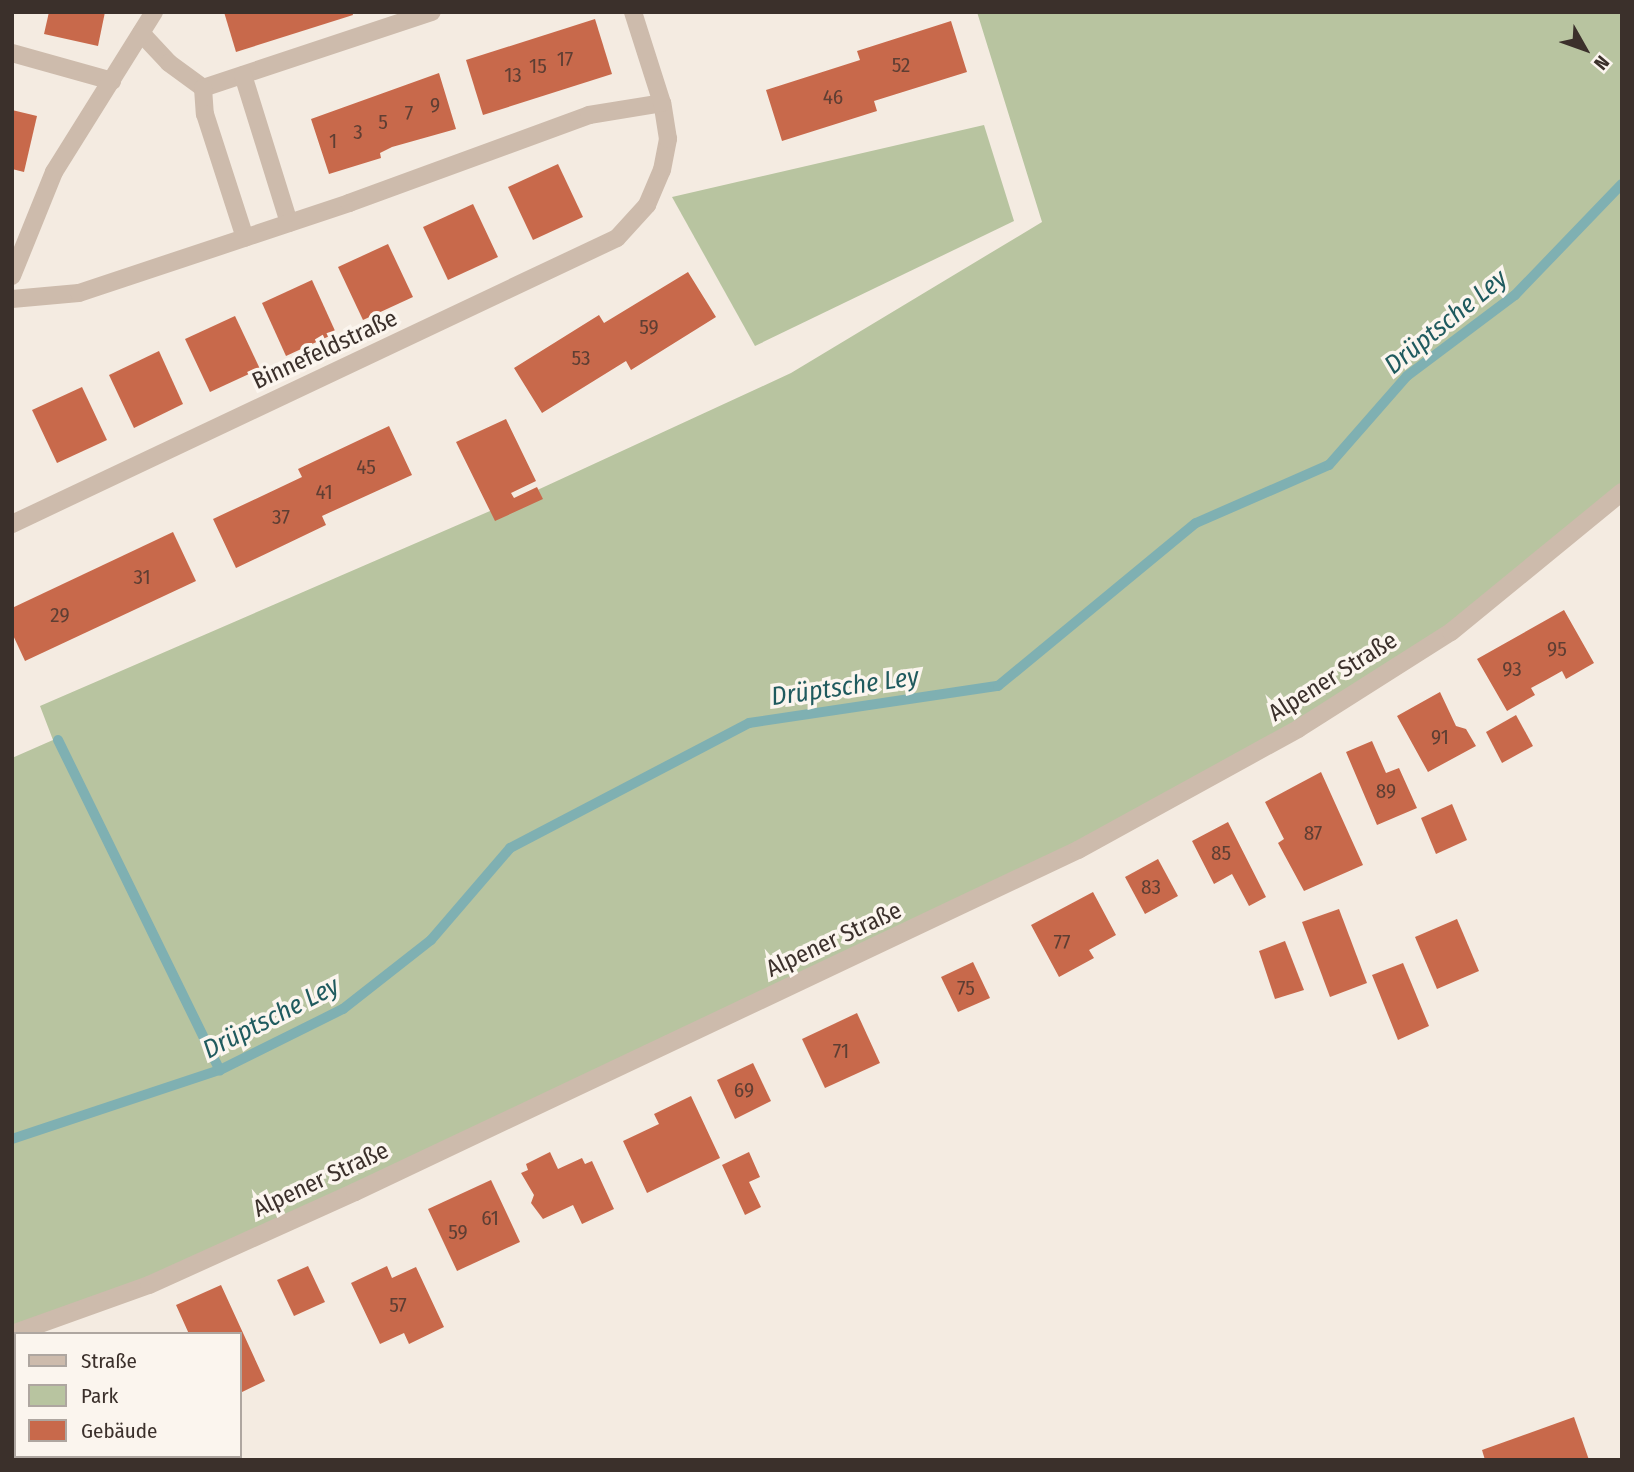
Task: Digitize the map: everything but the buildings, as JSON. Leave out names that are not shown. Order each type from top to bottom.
[{"type":"street","points":[[12,276],[54,172],[153,12]]},
{"type":"street","points":[[203,88],[432,12]]},
{"type":"street","name":"Binnefeldstraße","points":[[12,524],[617,238],[647,205],[662,170],[668,139],[662,103],[634,12]]},
{"type":"street","points":[[141,33],[169,63],[203,88],[205,114],[245,238]]},
{"type":"street","points":[[12,53],[112,81]]},
{"type":"street","points":[[243,75],[289,223]]},
{"type":"street","points":[[12,299],[79,293],[289,223],[589,116],[662,103]]},
{"type":"street","name":"Alpener Straße","points":[[18,1332],[149,1285],[355,1192],[1078,850],[1298,729],[1451,632],[1622,492]]},
{"type":"green space","points":[[977,12],[1622,12],[1622,492],[1451,632],[1078,850],[355,1192],[12,1334],[12,758],[53,740],[40,706],[520,498],[791,373],[1042,222]]},
{"type":"green space","points":[[984,125],[1014,221],[755,346],[672,197]]},
{"type":"waterway","name":"Drüptsche Ley","points":[[12,1139],[220,1070],[343,1009],[431,940],[510,848],[749,723],[998,686],[1196,523],[1329,465],[1407,376],[1515,295],[1622,184]]},
{"type":"waterway","points":[[58,740],[220,1070]]}]
